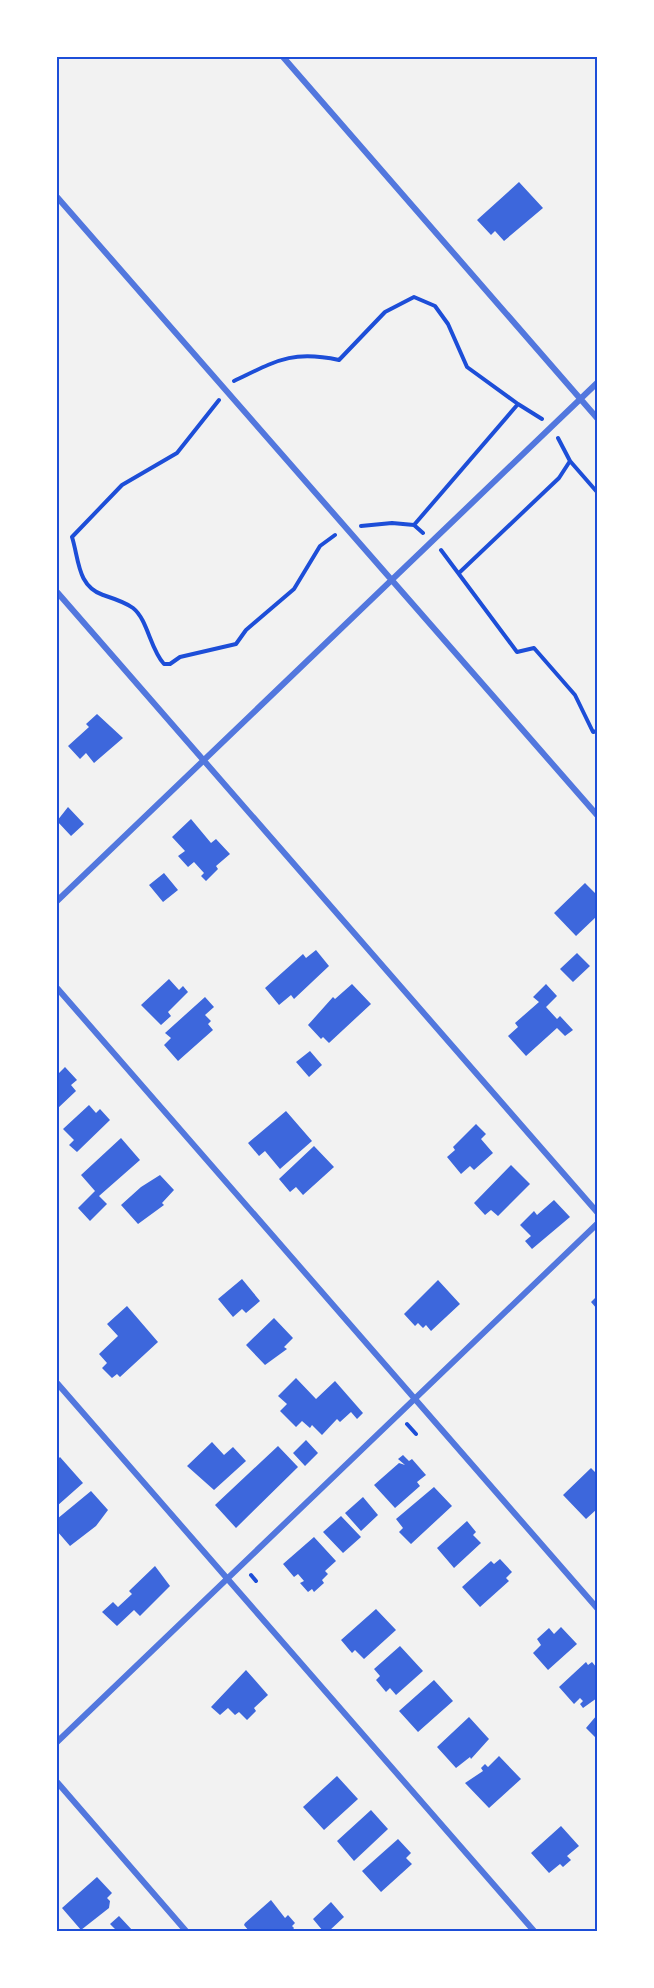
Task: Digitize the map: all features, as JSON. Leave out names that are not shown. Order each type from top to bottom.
[{"type":"street","points":[[283,57],[597,418]]},
{"type":"street","points":[[57,197],[597,815]]},
{"type":"street","points":[[57,901],[597,383]]},
{"type":"street","points":[[57,592],[597,1212]]},
{"type":"street","points":[[57,988],[597,1608]]},
{"type":"street","points":[[57,1742],[597,1224]]},
{"type":"street","points":[[57,1383],[534,1931]]},
{"type":"street","points":[[57,1782],[186,1931]]},
{"type":"path","points":[[234,381],[282,358],[313,355],[339,360],[385,312],[414,297],[435,306],[448,324],[467,368],[542,420]]},
{"type":"path","points":[[219,400],[177,453],[122,485],[98,512],[74,531],[72,537],[81,578],[95,592],[133,608],[142,622],[155,654],[164,664],[170,664],[180,657],[236,644],[246,630],[294,589],[320,546],[336,535]]},
{"type":"path","points":[[414,525],[518,404]]},
{"type":"path","points":[[557,437],[570,462],[597,492]]},
{"type":"path","points":[[459,572],[559,478],[570,462]]},
{"type":"path","points":[[361,526],[392,523],[414,525],[424,534]]},
{"type":"path","points":[[440,549],[517,652],[534,648],[575,694],[593,732],[597,731]]},
{"type":"path","points":[[407,1424],[416,1434]]},
{"type":"path","points":[[251,1575],[256,1581]]},
{"type":"building","points":[[519,182],[543,208],[504,241],[495,231],[491,235],[477,220]]},
{"type":"building","points":[[97,714],[123,738],[94,763],[86,753],[80,759],[68,746],[89,727],[86,724]]},
{"type":"building","points":[[68,807],[84,824],[71,836],[57,821]]},
{"type":"building","points":[[191,819],[211,843],[216,839],[230,854],[216,866],[218,869],[206,881],[201,876],[204,873],[194,862],[188,867],[178,856],[185,851],[172,837]]},
{"type":"building","points":[[164,873],[178,890],[163,902],[149,885]]},
{"type":"building","points":[[585,883],[595,893],[597,891],[597,916],[576,936],[554,913]]},
{"type":"building","points":[[316,950],[329,966],[294,999],[291,995],[279,1005],[265,988],[303,954],[306,958]]},
{"type":"building","points":[[577,953],[590,966],[573,982],[560,969]]},
{"type":"building","points":[[169,979],[179,990],[183,986],[188,992],[168,1012],[171,1016],[161,1025],[141,1005]]},
{"type":"building","points":[[352,984],[371,1004],[329,1043],[323,1037],[321,1039],[308,1025],[333,997],[335,999]]},
{"type":"building","points":[[546,984],[557,996],[546,1007],[557,1019],[560,1016],[573,1030],[565,1036],[557,1028],[526,1056],[508,1036],[518,1027],[515,1023],[539,1002],[533,997]]},
{"type":"building","points":[[205,997],[214,1007],[205,1015],[211,1021],[208,1024],[213,1030],[178,1061],[164,1045],[171,1038],[165,1033]]},
{"type":"building","points":[[310,1051],[322,1065],[309,1077],[296,1062]]},
{"type":"building","points":[[65,1067],[77,1080],[71,1085],[76,1091],[57,1109],[57,1070],[59,1073]]},
{"type":"building","points":[[89,1105],[96,1113],[100,1109],[110,1120],[77,1152],[69,1145],[74,1140],[63,1129]]},
{"type":"building","points":[[286,1111],[312,1141],[280,1169],[265,1151],[259,1156],[248,1143]]},
{"type":"building","points":[[476,1124],[486,1134],[481,1139],[493,1153],[474,1170],[470,1166],[461,1174],[447,1157],[455,1150],[453,1147]]},
{"type":"building","points":[[121,1138],[140,1160],[99,1196],[107,1204],[90,1221],[78,1208],[95,1191],[81,1175]]},
{"type":"building","points":[[314,1146],[334,1167],[303,1195],[296,1187],[290,1192],[279,1179]]},
{"type":"building","points":[[511,1165],[530,1184],[498,1216],[491,1210],[485,1215],[474,1203]]},
{"type":"building","points":[[160,1175],[174,1190],[162,1203],[164,1205],[138,1224],[121,1205],[141,1187]]},
{"type":"building","points":[[554,1200],[570,1217],[532,1249],[525,1241],[531,1236],[520,1225],[534,1211],[537,1215]]},
{"type":"building","points":[[242,1279],[260,1301],[246,1313],[242,1309],[233,1317],[218,1299]]},
{"type":"building","points":[[438,1280],[460,1304],[431,1331],[426,1325],[423,1328],[418,1323],[415,1326],[404,1314]]},
{"type":"building","points":[[597,1296],[597,1309],[591,1302]]},
{"type":"building","points":[[127,1306],[158,1342],[120,1377],[117,1374],[112,1378],[102,1368],[107,1363],[99,1354],[118,1336],[107,1324]]},
{"type":"building","points":[[274,1318],[293,1338],[284,1347],[287,1349],[265,1365],[246,1345]]},
{"type":"building","points":[[296,1378],[316,1399],[335,1381],[363,1413],[357,1419],[351,1412],[340,1422],[337,1419],[322,1435],[312,1425],[310,1428],[302,1421],[296,1427],[280,1411],[287,1404],[278,1396]]},
{"type":"building","points":[[306,1440],[318,1453],[305,1466],[293,1453]]},
{"type":"building","points":[[212,1442],[224,1455],[233,1447],[246,1461],[214,1490],[187,1466]]},
{"type":"building","points":[[278,1446],[298,1467],[236,1528],[215,1505]]},
{"type":"building","points":[[403,1455],[409,1461],[412,1459],[426,1475],[417,1482],[420,1486],[395,1508],[374,1485],[399,1463],[405,1465],[398,1459]]},
{"type":"building","points":[[60,1457],[83,1483],[57,1506],[57,1460]]},
{"type":"building","points":[[591,1468],[597,1474],[597,1509],[586,1519],[563,1495]]},
{"type":"building","points":[[434,1487],[452,1506],[411,1544],[399,1532],[403,1528],[396,1519]]},
{"type":"building","points":[[91,1491],[108,1510],[96,1526],[70,1546],[57,1531],[57,1519]]},
{"type":"building","points":[[363,1497],[378,1515],[361,1531],[345,1513]]},
{"type":"building","points":[[341,1516],[361,1537],[343,1553],[323,1532]]},
{"type":"building","points":[[467,1521],[476,1532],[473,1535],[481,1543],[454,1568],[437,1548]]},
{"type":"building","points":[[314,1537],[336,1561],[325,1571],[328,1574],[322,1580],[324,1583],[314,1592],[312,1589],[308,1592],[300,1583],[304,1581],[298,1574],[294,1577],[283,1564]]},
{"type":"building","points":[[500,1559],[512,1572],[506,1578],[509,1581],[480,1607],[462,1587],[491,1561],[494,1564]]},
{"type":"building","points":[[155,1566],[170,1586],[140,1616],[134,1610],[117,1626],[102,1612],[113,1602],[118,1607],[132,1594],[129,1591]]},
{"type":"building","points":[[376,1609],[396,1630],[364,1659],[355,1650],[352,1653],[341,1640]]},
{"type":"building","points":[[561,1627],[577,1644],[548,1670],[533,1653],[541,1645],[537,1639],[549,1628],[554,1634]]},
{"type":"building","points":[[400,1646],[423,1671],[396,1695],[390,1688],[386,1692],[376,1680],[380,1676],[374,1669]]},
{"type":"building","points":[[586,1662],[588,1665],[592,1662],[597,1668],[597,1698],[583,1708],[580,1704],[583,1701],[580,1698],[574,1704],[559,1687]]},
{"type":"building","points":[[246,1670],[268,1695],[254,1708],[256,1711],[247,1720],[239,1712],[235,1715],[228,1708],[220,1715],[211,1707]]},
{"type":"building","points":[[434,1680],[453,1701],[418,1732],[399,1711]]},
{"type":"building","points":[[597,1715],[597,1739],[586,1728]]},
{"type":"building","points":[[469,1717],[489,1739],[471,1759],[470,1757],[456,1768],[437,1747]]},
{"type":"building","points":[[499,1756],[521,1779],[489,1808],[465,1783],[483,1771],[481,1768],[485,1764],[488,1767]]},
{"type":"building","points":[[337,1776],[358,1799],[324,1830],[303,1807]]},
{"type":"building","points":[[371,1810],[388,1829],[354,1861],[337,1841]]},
{"type":"building","points":[[561,1826],[579,1846],[567,1856],[571,1860],[563,1867],[560,1864],[549,1873],[531,1853]]},
{"type":"building","points":[[398,1839],[411,1853],[406,1858],[412,1864],[381,1892],[362,1871]]},
{"type":"building","points":[[97,1877],[112,1893],[107,1898],[110,1901],[109,1908],[81,1930],[62,1908]]},
{"type":"building","points":[[271,1900],[285,1918],[288,1915],[295,1923],[292,1931],[249,1931],[245,1923]]},
{"type":"building","points":[[331,1902],[344,1917],[329,1931],[323,1931],[313,1919]]},
{"type":"building","points":[[119,1916],[133,1931],[113,1931],[115,1929],[110,1924]]}]
